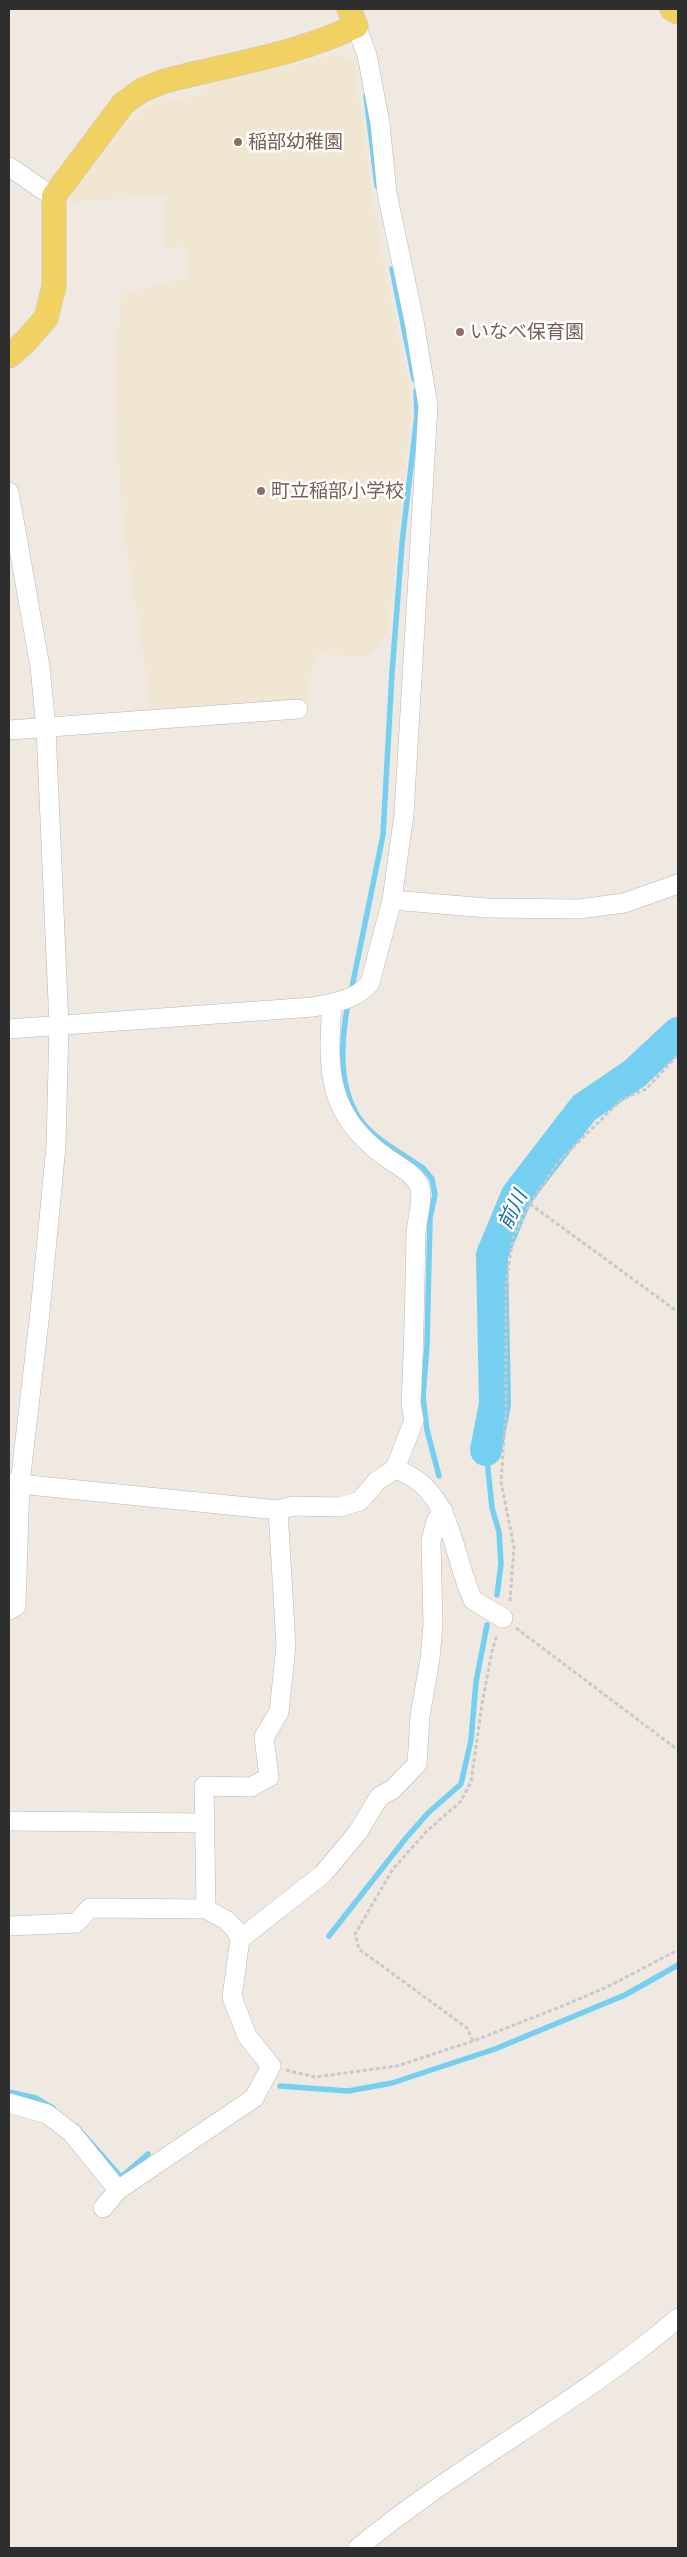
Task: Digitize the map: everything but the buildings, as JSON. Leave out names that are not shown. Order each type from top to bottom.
[{"type":"main road","points":[[672,9],[678,12]]},
{"type":"main road","points":[[9,356],[25,342],[46,318],[54,286],[54,196],[123,104],[142,90],[164,81],[306,47],[352,17]]},
{"type":"street","points":[[9,1029],[337,1002],[361,994],[370,983],[392,900],[404,814],[428,406],[414,320],[387,193],[380,123],[368,55],[352,17]]},
{"type":"street","points":[[9,167],[22,174],[38,189],[54,196]]},
{"type":"street","points":[[9,492],[40,668],[46,728],[59,1025],[56,1146],[40,1312],[14,1483],[16,1606],[9,1610]]},
{"type":"street","points":[[9,730],[298,709]]},
{"type":"street","points":[[392,900],[487,908],[579,909],[624,903],[678,884]]},
{"type":"street","points":[[14,1483],[278,1510],[293,1506],[339,1507],[360,1501],[377,1481],[395,1469],[414,1420],[411,1404],[417,1219],[420,1187],[409,1174],[358,1134],[342,1111],[331,1062],[337,1002]]},
{"type":"street","points":[[395,1469],[420,1480],[443,1511],[473,1600],[503,1618]]},
{"type":"street","points":[[206,1909],[204,1786],[251,1787],[269,1777],[264,1737],[278,1712],[286,1646],[278,1510]]},
{"type":"street","points":[[240,1939],[323,1874],[358,1832],[379,1798],[393,1789],[417,1764],[420,1716],[433,1624],[431,1541],[436,1521],[443,1511]]},
{"type":"street","points":[[9,1821],[205,1823]]},
{"type":"street","points":[[9,1926],[76,1923],[90,1908],[206,1909],[226,1920],[235,1929],[240,1939],[232,1997],[247,2036],[272,2066],[254,2098],[118,2190],[102,2208]]},
{"type":"street","points":[[9,2103],[47,2114],[72,2133],[118,2190]]},
{"type":"street","points":[[358,2548],[463,2470],[640,2351],[678,2318]]},
{"type":"path","points":[[473,2041],[467,2028],[359,1949],[355,1934],[393,1869],[427,1831],[461,1801],[471,1782],[492,1651],[512,1596],[514,1547],[501,1482],[506,1408],[506,1284],[513,1237],[530,1204],[558,1162],[621,1100],[646,1089],[678,1055]]},
{"type":"path","points":[[530,1204],[678,1312]]},
{"type":"path","points":[[503,1618],[678,1750]]},
{"type":"path","points":[[272,2066],[315,2077],[397,2066],[473,2041],[609,1986],[678,1950]]},
{"type":"shaded area","name":"町立稲部小学校","points":[[337,54],[354,62],[378,234],[410,390],[411,416],[388,633],[371,654],[363,657],[316,653],[307,700],[298,703],[149,714],[151,706],[122,519],[114,384],[121,295],[188,277],[186,247],[165,249],[166,196],[71,202],[73,191],[125,124],[143,110],[166,97],[176,100],[201,94],[205,85]]},
{"type":"waterway","points":[[366,96],[377,186]]},
{"type":"waterway","points":[[392,269],[414,379]]},
{"type":"waterway","points":[[351,992],[383,835],[392,673],[402,543],[417,415],[416,391]]},
{"type":"waterway","points":[[348,1003],[344,1033],[343,1064],[348,1095],[354,1109],[368,1129],[423,1168],[432,1179],[435,1195],[430,1218],[427,1345],[423,1397],[427,1430],[439,1476]]},
{"type":"waterway","name":"前川","points":[[486,1450],[495,1404],[492,1255],[517,1195],[584,1108],[634,1074],[678,1033]]},
{"type":"waterway","points":[[486,1450],[492,1508],[499,1532],[501,1564],[497,1595]]},
{"type":"waterway","points":[[329,1936],[406,1838],[428,1813],[461,1784],[471,1740],[476,1682],[487,1625]]},
{"type":"waterway","points":[[280,2086],[348,2091],[392,2083],[495,2049],[625,1995],[678,1965]]},
{"type":"waterway","points":[[9,2092],[36,2098],[53,2108]]},
{"type":"waterway","points":[[76,2126],[121,2177],[148,2154]]},
{"type":"place","name":"稲部幼稚園","points":[[238,142]]},
{"type":"place","name":"いなべ保育園","points":[[460,332]]},
{"type":"place","name":"町立稲部小学校","points":[[261,491]]}]
